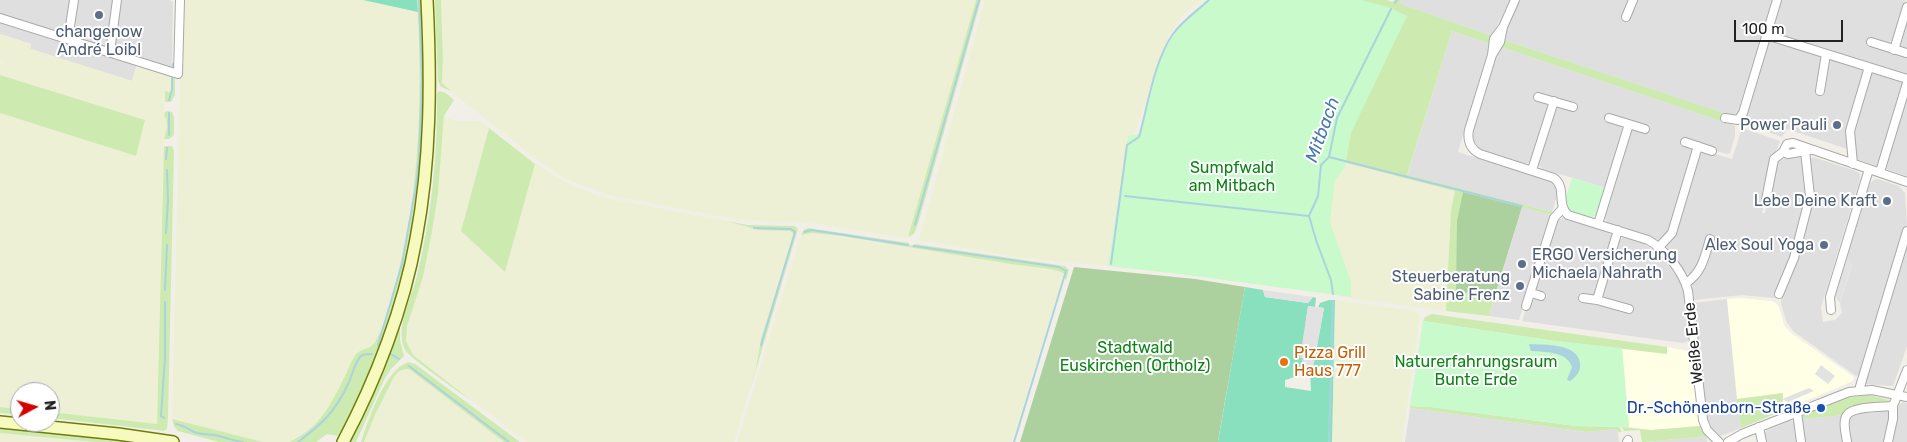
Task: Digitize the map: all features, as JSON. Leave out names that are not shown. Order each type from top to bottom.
[{"type":"main road","points":[[343,442],[374,375],[391,331],[403,293],[416,240],[425,175],[428,129],[427,0]]},
{"type":"main road","points":[[337,442],[357,412]]},
{"type":"main road","points":[[0,422],[118,434],[173,442]]},
{"type":"street","points":[[68,39],[74,0]]},
{"type":"street","points":[[110,52],[117,0]]},
{"type":"street","points":[[0,18],[178,74],[180,0]]},
{"type":"street","points":[[1515,0],[1493,44],[1492,55],[1469,130],[1469,142],[1473,149],[1480,154],[1551,176],[1559,182],[1562,188],[1563,208],[1554,218],[1526,306]]},
{"type":"street","points":[[1626,17],[1634,0]]},
{"type":"street","points":[[1725,118],[1738,120],[1742,112],[1777,0]]},
{"type":"street","points":[[1894,50],[1907,7]]},
{"type":"street","points":[[1766,35],[1869,67],[1907,81],[1880,172]]},
{"type":"street","points":[[1871,42],[1906,53]]},
{"type":"street","points":[[1820,91],[1826,54]]},
{"type":"street","points":[[1853,164],[1850,131],[1869,67]]},
{"type":"street","points":[[1538,97],[1573,107]]},
{"type":"street","points":[[1532,170],[1554,101]]},
{"type":"street","points":[[1609,118],[1645,130]]},
{"type":"street","points":[[1598,224],[1629,124]]},
{"type":"street","points":[[1685,142],[1712,150]]},
{"type":"street","points":[[1766,200],[1774,159],[1783,152],[1785,146],[1789,143],[1907,182]]},
{"type":"street","points":[[1658,248],[1672,233],[1698,146]]},
{"type":"street","points":[[1780,294],[1794,258],[1810,196],[1808,150]]},
{"type":"street","points":[[1832,310],[1830,298],[1869,169]]},
{"type":"street","name":"Weiße Erde","points":[[1563,208],[1571,216],[1648,240],[1677,269],[1686,283],[1703,420],[1707,430],[1719,442]]},
{"type":"street","points":[[1597,300],[1618,230]]},
{"type":"street","points":[[1859,390],[1907,231]]},
{"type":"street","points":[[1686,283],[1694,278],[1702,267],[1710,240]]},
{"type":"street","points":[[1531,293],[1541,296]]},
{"type":"street","points":[[1583,298],[1629,309]]},
{"type":"street","points":[[1888,442],[1893,419],[1893,406],[1907,370]]},
{"type":"street","points":[[1728,442],[1759,427],[1842,394],[1859,390],[1879,391],[1907,397]]},
{"type":"street","points":[[1847,442],[1845,421],[1847,414],[1854,410],[1893,406]]},
{"type":"street","points":[[1797,412],[1801,442]]},
{"type":"street","points":[[1759,427],[1762,442]]},
{"type":"shaded area","points":[[0,0],[71,0],[65,34],[0,15]]},
{"type":"shaded area","points":[[76,0],[114,0],[108,49],[72,38]]},
{"type":"shaded area","points":[[119,0],[169,0],[173,2],[172,68],[112,50]]},
{"type":"shaded area","points":[[182,0],[363,0],[418,12],[420,89],[417,155],[407,232],[393,291],[379,336],[373,345],[356,354],[326,413],[318,422],[289,442],[263,442],[172,419]]},
{"type":"shaded area","points":[[441,0],[976,0],[912,225],[908,237],[905,238],[813,223],[739,220],[608,195],[564,178],[536,159],[444,86],[442,81],[443,36]]},
{"type":"shaded area","points":[[985,0],[1202,0],[1184,14],[1169,35],[1134,136],[1128,136],[1108,266],[1024,258],[919,240]]},
{"type":"shaded area","points":[[1400,0],[1510,0],[1492,36],[1397,3]]},
{"type":"shaded area","points":[[1520,0],[1772,0],[1738,112],[1731,116],[1504,40],[1506,30]]},
{"type":"shaded area","points":[[1781,0],[1905,0],[1893,43],[1884,45],[1904,51],[1898,45],[1907,17],[1907,77],[1774,35],[1772,31]]},
{"type":"shaded area","points":[[0,22],[137,64],[132,81],[30,49],[31,44],[0,34]]},
{"type":"shaded area","points":[[1452,31],[1490,44],[1458,152],[1552,182],[1558,193],[1552,212],[1407,176]]},
{"type":"shaded area","points":[[0,34],[31,44],[31,49],[132,81],[137,64],[172,75],[171,93],[165,92],[164,117],[166,117],[167,127],[164,137],[157,424],[60,413],[60,382],[10,382],[10,408],[0,407],[0,113],[135,155],[145,120],[0,75],[0,64],[4,62],[0,61]]},
{"type":"shaded area","points":[[1773,38],[1820,54],[1828,62],[1832,59],[1863,68],[1865,72],[1848,131],[1850,150],[1787,129],[1782,137],[1746,125],[1744,121],[1769,41]]},
{"type":"shaded area","points":[[1501,47],[1735,126],[1735,136],[1730,153],[1691,147],[1693,151],[1669,230],[1662,239],[1656,240],[1645,234],[1607,222],[1604,217],[1630,131],[1637,130],[1620,125],[1623,130],[1606,188],[1543,169],[1538,165],[1554,109],[1560,107],[1545,102],[1548,108],[1530,163],[1524,163],[1480,149],[1474,142],[1473,131],[1496,57]]},
{"type":"shaded area","points":[[1875,72],[1901,81],[1903,85],[1880,163],[1877,166],[1856,159],[1852,131],[1870,74]]},
{"type":"shaded area","points":[[1907,90],[1907,176],[1886,169],[1885,165]]},
{"type":"shaded area","points":[[444,116],[455,121],[480,121],[489,128],[461,231],[505,272],[535,163],[567,183],[601,197],[726,221],[759,230],[783,230],[794,233],[761,339],[756,368],[734,442],[526,442],[413,355],[408,347],[405,334],[423,277],[432,232],[438,194]]},
{"type":"shaded area","points":[[1745,129],[1780,141],[1772,161],[1762,213],[1765,213],[1776,160],[1802,157],[1803,159],[1808,196],[1792,258],[1777,295],[1774,298],[1742,295],[1694,300],[1692,285],[1704,268],[1700,267],[1691,276],[1688,275],[1668,251],[1666,245],[1699,155],[1706,151],[1732,159],[1741,131]]},
{"type":"shaded area","points":[[1813,157],[1860,174],[1821,307],[1823,322],[1835,320],[1842,313],[1840,303],[1852,265],[1847,258],[1870,183],[1878,179],[1899,186],[1905,193],[1907,224],[1861,374],[1856,376],[1793,331],[1787,323],[1781,304],[1781,294],[1812,196],[1808,162]]},
{"type":"shaded area","points":[[1331,159],[1456,191],[1451,210],[1446,311],[1336,296],[1320,196]]},
{"type":"shaded area","points":[[1522,207],[1552,215],[1519,320],[1489,316]]},
{"type":"shaded area","points":[[1562,218],[1608,232],[1613,237],[1596,293],[1591,296],[1604,298],[1603,292],[1621,238],[1641,242],[1658,253],[1683,287],[1689,338],[1687,342],[1682,343],[1522,321],[1526,308],[1529,308],[1533,300],[1538,298],[1545,300],[1547,295],[1538,292],[1536,285],[1555,223]]},
{"type":"shaded area","points":[[812,233],[1050,269],[1064,274],[1012,442],[737,442],[801,235]]},
{"type":"shaded area","points":[[1907,238],[1907,346],[1893,386],[1862,384]]},
{"type":"shaded area","points":[[1847,258],[1852,264],[1840,303],[1835,297]]},
{"type":"shaded area","points":[[1263,290],[1313,297],[1308,303],[1265,297]]},
{"type":"shaded area","points":[[1741,298],[1776,303],[1784,325],[1791,333],[1854,377],[1853,381],[1782,411],[1783,393],[1737,399],[1727,299]]},
{"type":"shaded area","points":[[1727,299],[1741,428],[1721,436],[1711,427],[1707,419],[1694,303]]},
{"type":"shaded area","points":[[1335,300],[1415,311],[1420,315],[1402,442],[1332,442]]},
{"type":"shaded area","points":[[1308,306],[1324,308],[1313,368],[1302,367],[1303,358],[1300,358]]},
{"type":"shaded area","points":[[1667,347],[1688,351],[1691,355],[1700,426],[1651,430],[1629,427],[1622,348],[1667,354]]},
{"type":"shaded area","points":[[1821,365],[1835,376],[1828,384],[1815,374]]},
{"type":"shaded area","points":[[409,369],[504,442],[364,442],[394,377],[397,372]]},
{"type":"shaded area","points":[[1809,388],[1814,391],[1788,402],[1782,399]]},
{"type":"shaded area","points":[[1903,402],[1907,403],[1907,442],[1890,442],[1898,405]]},
{"type":"shaded area","points":[[1410,408],[1586,432],[1618,429],[1619,442],[1405,442]]},
{"type":"shaded area","points":[[1889,410],[1891,418],[1886,442],[1849,442],[1847,421],[1855,412]]},
{"type":"shaded area","points":[[1845,415],[1845,442],[1803,442],[1801,419]]},
{"type":"shaded area","points":[[1789,421],[1795,421],[1799,442],[1764,442],[1763,435],[1766,431]]},
{"type":"shaded area","points":[[0,433],[6,433],[95,442],[0,442]]},
{"type":"shaded area","points":[[1707,436],[1707,442],[1645,442]]},
{"type":"green space","points":[[363,0],[417,0],[418,12]]},
{"type":"green space","points":[[417,0],[423,0],[425,51],[423,146],[411,243],[397,299],[371,372],[338,436],[327,434],[316,442],[289,442],[310,429],[324,414],[356,354],[375,342],[382,329],[389,307],[403,250],[415,179],[420,72]]},
{"type":"green space","points":[[435,0],[441,0],[442,83],[451,91],[441,87],[438,81]]},
{"type":"green space","points":[[976,0],[981,0],[918,224],[914,234],[908,237]]},
{"type":"green space","name":"Sumpfwald am Mitbach","points":[[1206,0],[1361,0],[1388,7],[1407,16],[1351,133],[1345,167],[1335,180],[1330,222],[1351,282],[1351,297],[1108,266],[1128,136],[1140,134],[1160,59],[1179,25]]},
{"type":"green space","points":[[1318,0],[1386,0],[1393,2],[1394,0],[1400,0],[1398,3],[1492,36],[1490,44],[1452,31],[1407,175],[1552,212],[1552,215],[1463,192],[1456,291],[1495,295],[1489,316],[1446,311],[1451,210],[1455,191],[1331,159],[1391,9]]},
{"type":"green space","points":[[1504,40],[1726,114],[1724,120],[1735,126],[1501,47]]},
{"type":"green space","points":[[0,75],[145,120],[136,156],[0,113]]},
{"type":"green space","points":[[172,75],[175,77],[175,95],[171,102],[165,102],[165,91],[171,93]]},
{"type":"green space","points":[[439,91],[446,93],[454,100],[444,116],[438,194],[432,232],[423,277],[407,326],[406,341],[413,355],[472,401],[416,360],[405,350],[402,342],[407,305],[416,280],[430,211],[435,164],[437,94]]},
{"type":"green space","points":[[165,112],[172,112],[174,117],[174,135],[169,139],[164,139],[167,127],[166,118],[164,117]]},
{"type":"green space","points":[[489,128],[535,164],[505,272],[461,231]]},
{"type":"green space","points":[[164,146],[172,146],[174,151],[167,429],[164,431],[60,419],[60,413],[157,424]]},
{"type":"green space","points":[[1572,178],[1606,188],[1597,215],[1590,217],[1582,216],[1568,208],[1566,197]]},
{"type":"green space","points":[[1463,192],[1522,207],[1495,295],[1456,292],[1457,221]]},
{"type":"green space","points":[[726,221],[748,225],[795,226],[798,229],[747,400],[756,368],[761,339],[794,234],[790,231],[759,230]]},
{"type":"green space","points":[[808,228],[909,243],[910,246],[915,244],[1065,266],[1069,270],[1066,281],[1064,274],[1050,269],[841,236],[812,233],[801,235]]},
{"type":"green space","name":"Stadtwald Euskirchen (Ortholz)","points":[[1074,267],[1195,279],[1245,287],[1219,442],[1020,442]]},
{"type":"green space","points":[[1245,287],[1263,290],[1265,297],[1308,303],[1313,297],[1316,298],[1315,307],[1308,306],[1301,358],[1303,358],[1302,366],[1296,375],[1285,380],[1285,387],[1311,391],[1310,368],[1313,368],[1324,308],[1318,307],[1320,303],[1335,300],[1332,442],[1218,442]]},
{"type":"green space","points":[[1432,314],[1667,347],[1667,354],[1555,341],[1423,321],[1425,317]]},
{"type":"green space","name":"Naturerfahrungsraum Bunte Erde","points":[[1423,321],[1555,341],[1622,348],[1629,427],[1576,426],[1431,407],[1410,406]]},
{"type":"green space","points":[[400,322],[400,340],[404,356],[385,378],[356,442],[349,442]]},
{"type":"green space","points":[[408,362],[415,364],[520,442],[504,442],[409,369],[404,369],[394,377],[364,442],[361,442],[378,397],[385,385],[399,367]]},
{"type":"green space","points":[[1783,393],[1782,411],[1741,428],[1737,399]]},
{"type":"green space","points":[[1870,395],[1890,400],[1889,403],[1845,415],[1801,419],[1804,415],[1844,398]]},
{"type":"green space","points":[[1410,406],[1431,407],[1576,426],[1619,427],[1622,432],[1618,432],[1617,429],[1586,432],[1410,408]]},
{"type":"green space","points":[[0,407],[10,408],[10,414],[0,413]]},
{"type":"green space","points":[[172,419],[263,442],[219,442],[178,431]]},
{"type":"green space","points":[[0,426],[10,427],[10,432],[55,432],[146,442],[95,442],[0,433]]},
{"type":"green space","points":[[1700,426],[1707,436],[1645,442],[1642,442],[1640,430],[1624,431],[1622,427],[1651,430]]},
{"type":"water","points":[[1529,344],[1560,346],[1574,352],[1580,364],[1578,374],[1570,381],[1567,380],[1572,367],[1565,358],[1555,353],[1531,351]]},
{"type":"waterway","points":[[378,345],[402,264],[416,186],[422,78],[419,0]]},
{"type":"waterway","points":[[915,225],[979,0]]},
{"type":"waterway","points":[[1111,264],[1127,145],[1139,137],[1156,70],[1166,45],[1181,25],[1209,0]]},
{"type":"waterway","name":"Mitbach","points":[[1333,294],[1331,280],[1309,216],[1318,196],[1321,165],[1329,157],[1337,118],[1391,9]]},
{"type":"waterway","points":[[169,100],[172,78]]},
{"type":"waterway","points":[[169,113],[169,135]]},
{"type":"waterway","points":[[166,159],[167,148]]},
{"type":"waterway","points":[[1329,157],[1522,206]]},
{"type":"waterway","points":[[166,233],[167,170]]},
{"type":"waterway","points":[[1125,196],[1309,216]]},
{"type":"waterway","points":[[754,228],[791,229],[795,232],[761,345]]},
{"type":"waterway","points":[[804,232],[811,230],[908,245]]},
{"type":"waterway","points":[[165,290],[167,245]]},
{"type":"waterway","points":[[914,246],[1059,267],[1066,271],[1014,442]]},
{"type":"waterway","name":"Mitbach","points":[[1329,442],[1333,301]]},
{"type":"waterway","points":[[164,418],[161,416],[165,357],[165,302]]},
{"type":"waterway","points":[[389,353],[399,359]]},
{"type":"waterway","points":[[298,442],[315,429],[334,409],[349,382],[359,358],[372,354]]},
{"type":"waterway","points":[[409,366],[509,442]]},
{"type":"waterway","points":[[176,424],[197,433],[216,435],[243,442]]},
{"type":"place","name":"changenow André Loibl","points":[[99,15]]},
{"type":"place","name":"Power Pauli","points":[[1837,125]]},
{"type":"place","name":"Lebe Deine Kraft","points":[[1887,201]]},
{"type":"place","name":"Alex Soul Yoga","points":[[1824,245]]},
{"type":"place","name":"ERGO Versicherung Michaela Nahrath","points":[[1522,264]]},
{"type":"place","name":"Steuerberatung Sabine Frenz","points":[[1520,286]]},
{"type":"place","name":"Pizza Grill Haus 777","points":[[1284,362]]},
{"type":"place","name":"Dr.-Schönenborn-Straße","points":[[1821,408]]}]
